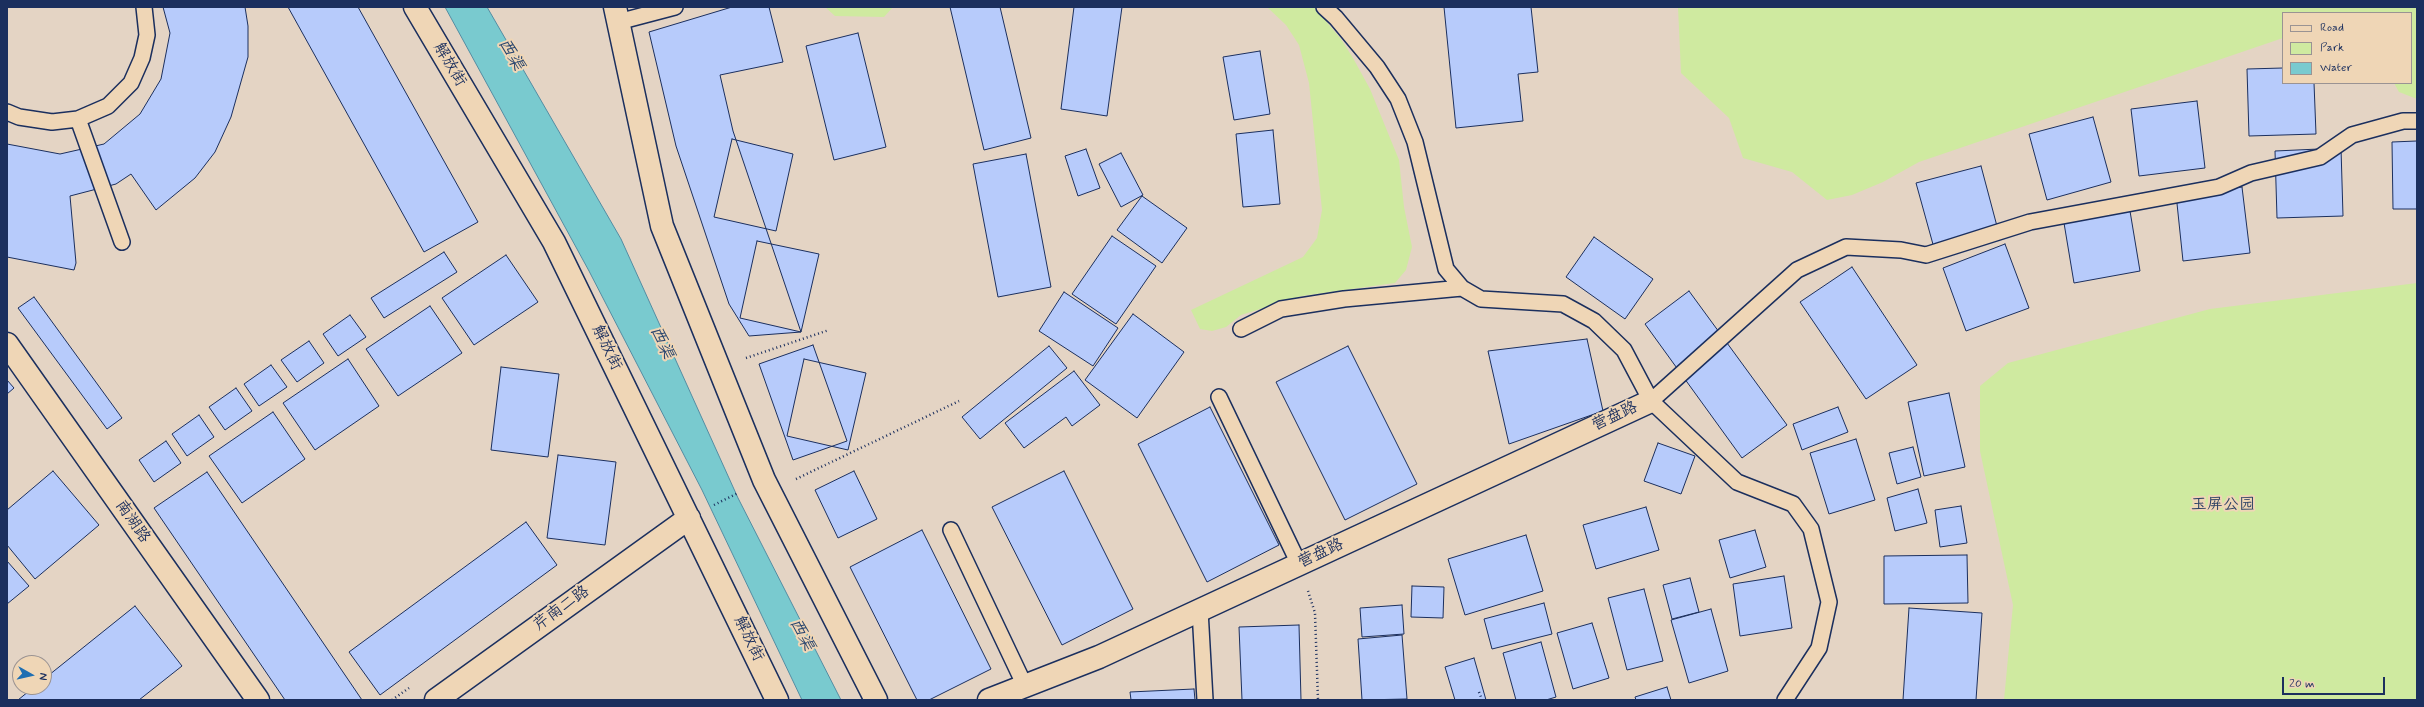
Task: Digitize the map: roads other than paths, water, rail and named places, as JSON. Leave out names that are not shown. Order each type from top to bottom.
[{"type":"street","name":"解放街","points":[[415,7],[554,242],[777,700]]},
{"type":"street","points":[[616,14],[662,226],[767,485],[876,700]]},
{"type":"street","name":"南湖路","points":[[7,344],[258,700]]},
{"type":"street","name":"营盘路","points":[[989,700],[1099,657],[1651,401]]},
{"type":"street","name":"芹南二路","points":[[436,700],[689,518]]},
{"type":"lane","points":[[7,112],[19,117],[52,122],[78,119],[108,106],[131,83],[142,58],[147,35],[144,7]]},
{"type":"lane","points":[[616,14],[675,7]]},
{"type":"lane","points":[[1324,7],[1336,18],[1377,67],[1398,99],[1415,142],[1446,269],[1462,288],[1481,299],[1563,304],[1594,321],[1624,350],[1651,401],[1737,482],[1793,504],[1811,529],[1829,602],[1819,648],[1785,700]]},
{"type":"lane","points":[[78,119],[122,242]]},
{"type":"lane","points":[[1651,401],[1797,270],[1846,247],[1901,250],[1926,255],[2030,222],[2219,187],[2251,173],[2320,156],[2352,135],[2403,121],[2417,121]]},
{"type":"lane","points":[[1241,329],[1281,309],[1344,299],[1462,288]]},
{"type":"lane","points":[[1218,397],[1299,564]]},
{"type":"lane","points":[[951,530],[1025,686]]},
{"type":"lane","points":[[1200,610],[1205,700]]},
{"type":"water","name":"西渠","points":[[445,7],[487,7],[621,239],[738,498],[841,700],[802,700],[702,490],[589,271]]},
{"type":"park label","name":"玉屏公园","points":[[2223,506]]}]
